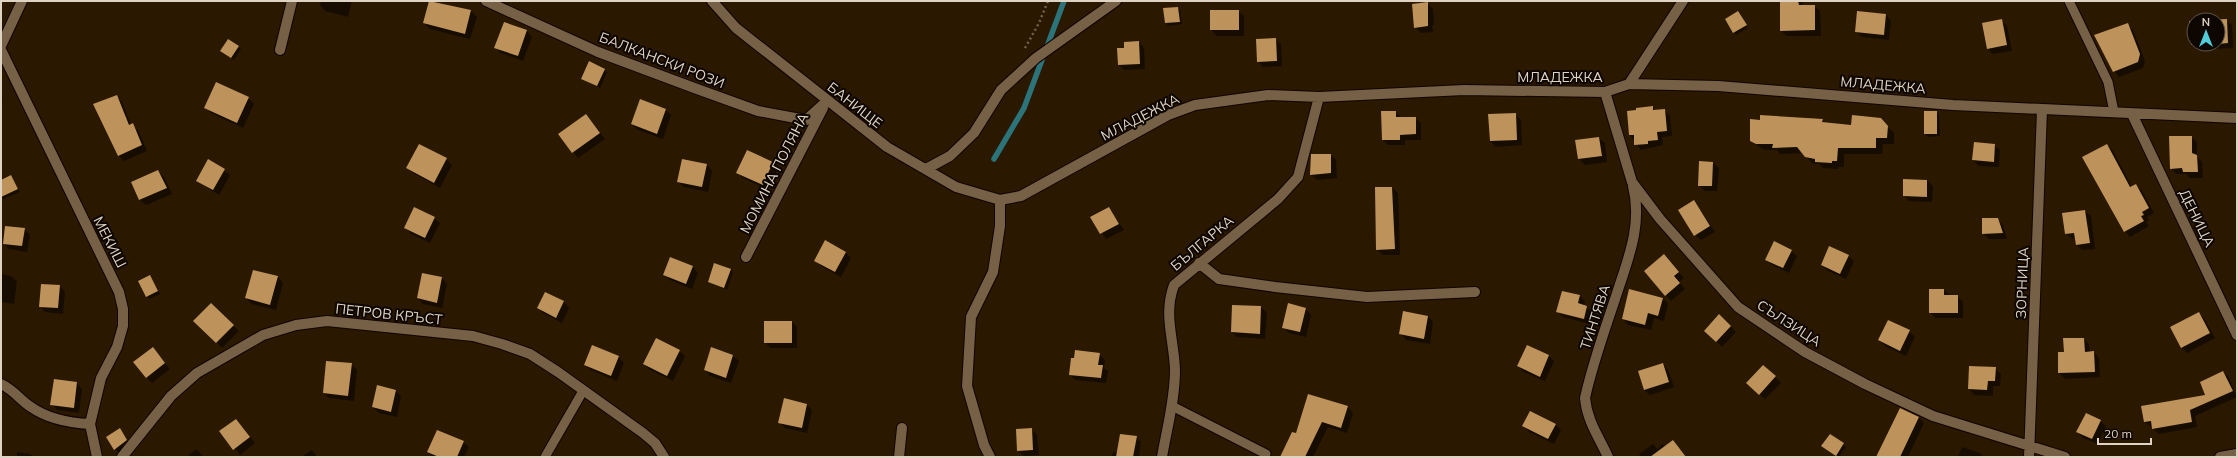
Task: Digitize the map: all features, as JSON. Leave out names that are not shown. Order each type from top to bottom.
[{"type":"street","points":[[1,46],[22,1]]},
{"type":"street","points":[[280,50],[292,1]]},
{"type":"street","name":"БАЛКАНСКИ РОЗИ","points":[[486,1],[598,52],[758,111],[806,120],[827,101]]},
{"type":"street","name":"БАНИЩЕ","points":[[712,1],[736,28],[887,147],[956,187],[1000,200]]},
{"type":"street","points":[[926,169],[950,156],[974,134],[1001,90],[1036,58],[1116,1]]},
{"type":"street","points":[[1629,84],[1683,1]]},
{"type":"street","name":"МЕКИШ","points":[[1,50],[119,292],[123,309],[123,326],[117,347],[101,378],[90,424],[97,457]]},
{"type":"street","name":"МЛАДЕЖКА","points":[[1000,200],[1021,196],[1168,116],[1195,104],[1268,95],[1319,97],[1464,90],[1605,92],[1629,84],[1718,86],[1870,99],[2042,110],[2237,118]]},
{"type":"street","name":"СЪЛЗИЦА","points":[[1605,92],[1632,182],[1660,219],[1738,307],[1805,352],[1865,384],[1933,416],[2065,457]]},
{"type":"street","name":"БЪЛГАРКА","points":[[1162,457],[1172,406],[1175,369],[1168,314],[1169,300],[1174,285],[1278,199],[1298,177],[1319,97]]},
{"type":"street","name":"МОМИНА ПОЛЯНА","points":[[746,257],[827,101]]},
{"type":"street","name":"ЗОРНИЦА","points":[[2029,457],[2042,110]]},
{"type":"street","name":"ДЕНИЦА","points":[[2132,114],[2237,335]]},
{"type":"street","name":"ТИНТЯВА","points":[[1608,457],[1591,427],[1586,411],[1585,398],[1635,233],[1636,199],[1632,182]]},
{"type":"street","points":[[990,457],[984,445],[966,386],[971,317],[993,272],[1000,226],[1000,200]]},
{"type":"street","points":[[1199,263],[1219,279],[1282,288],[1366,297],[1475,292]]},
{"type":"street","name":"ПЕТРОВ КРЪСТ","points":[[122,457],[171,396],[197,373],[263,335],[296,325],[327,321],[472,336],[530,354],[655,443],[664,457]]},
{"type":"street","points":[[1,384],[12,389],[31,407],[68,423],[90,424]]},
{"type":"street","points":[[899,457],[902,428]]},
{"type":"street","points":[[2220,457],[2237,454]]},
{"type":"lane","points":[[2069,1],[2108,82],[2114,112]]},
{"type":"lane","points":[[545,457],[583,391]]},
{"type":"lane","points":[[1172,406],[1266,454]]},
{"type":"path","points":[[1024,50],[1048,1]]},
{"type":"building","points":[[429,1],[471,10],[465,34],[423,23]]},
{"type":"building","points":[[1780,1],[1798,1],[1799,5],[1815,5],[1815,30],[1780,31]]},
{"type":"building","points":[[1428,2],[1428,26],[1414,28],[1412,4]]},
{"type":"building","points":[[1178,7],[1180,22],[1165,23],[1163,8]]},
{"type":"building","points":[[1210,10],[1239,10],[1239,30],[1210,30]]},
{"type":"building","points":[[1738,11],[1747,25],[1733,33],[1725,19]]},
{"type":"building","points":[[1857,11],[1886,14],[1884,35],[1855,32]]},
{"type":"building","points":[[2002,19],[2007,45],[1987,49],[1982,23]]},
{"type":"building","points":[[2226,19],[2228,43],[2226,43]]},
{"type":"building","points":[[504,22],[527,30],[518,56],[494,48]]},
{"type":"building","points":[[2128,23],[2140,54],[2138,62],[2113,72],[2094,35]]},
{"type":"building","points":[[1276,38],[1277,61],[1257,62],[1256,39]]},
{"type":"building","points":[[228,39],[239,46],[231,58],[220,51]]},
{"type":"building","points":[[1139,41],[1140,64],[1118,65],[1117,48],[1124,48],[1124,42]]},
{"type":"building","points":[[589,61],[605,69],[597,86],[581,79]]},
{"type":"building","points":[[216,82],[249,97],[237,123],[204,108]]},
{"type":"building","points":[[117,95],[129,125],[133,123],[142,145],[118,156],[93,104]]},
{"type":"building","points":[[640,99],[666,109],[657,134],[631,124]]},
{"type":"building","points":[[1653,106],[1653,110],[1665,109],[1667,131],[1657,132],[1658,140],[1648,141],[1648,144],[1634,145],[1634,135],[1629,135],[1627,111],[1636,110],[1636,108]]},
{"type":"building","points":[[1381,111],[1396,111],[1396,117],[1416,117],[1416,134],[1400,135],[1400,140],[1382,140]]},
{"type":"building","points":[[1924,111],[1937,111],[1937,134],[1924,134]]},
{"type":"building","points":[[1516,113],[1517,140],[1490,141],[1488,114]]},
{"type":"building","points":[[586,114],[600,133],[572,153],[558,134]]},
{"type":"building","points":[[1760,115],[1823,119],[1822,122],[1851,125],[1852,115],[1881,118],[1888,126],[1887,138],[1876,138],[1876,148],[1838,148],[1837,161],[1832,161],[1832,163],[1815,162],[1815,159],[1805,157],[1797,147],[1772,148],[1773,144],[1756,144],[1750,141],[1750,119],[1760,120]]},
{"type":"building","points":[[2169,136],[2192,136],[2192,153],[2197,155],[2198,172],[2183,172],[2182,168],[2170,169]]},
{"type":"building","points":[[1599,137],[1602,156],[1578,159],[1575,140]]},
{"type":"building","points":[[1974,142],[1995,144],[1994,162],[1972,160]]},
{"type":"building","points":[[419,144],[447,158],[434,183],[406,168]]},
{"type":"building","points":[[2107,144],[2130,187],[2136,184],[2149,208],[2142,212],[2144,215],[2141,216],[2144,221],[2124,232],[2082,157]]},
{"type":"building","points":[[747,150],[773,162],[763,185],[736,173]]},
{"type":"building","points":[[1311,154],[1331,154],[1331,173],[1310,175]]},
{"type":"building","points":[[208,159],[225,169],[213,190],[196,181]]},
{"type":"building","points":[[682,159],[707,164],[702,187],[677,182]]},
{"type":"building","points":[[1699,161],[1713,162],[1712,186],[1698,186]]},
{"type":"building","points":[[158,170],[167,188],[139,200],[131,182]]},
{"type":"building","points":[[11,175],[18,189],[1,197],[1,180]]},
{"type":"building","points":[[1903,179],[1927,180],[1927,197],[1903,196]]},
{"type":"building","points":[[1375,187],[1392,187],[1395,249],[1376,250]]},
{"type":"building","points":[[1694,200],[1710,226],[1694,236],[1678,210]]},
{"type":"building","points":[[414,207],[435,217],[425,238],[404,228]]},
{"type":"building","points":[[1109,207],[1119,224],[1100,234],[1090,217]]},
{"type":"building","points":[[2085,210],[2090,243],[2076,245],[2074,233],[2065,234],[2062,213]]},
{"type":"building","points":[[1982,218],[1998,218],[2003,233],[1982,234]]},
{"type":"building","points":[[5,226],[25,228],[22,246],[3,244]]},
{"type":"building","points":[[825,240],[846,252],[835,272],[814,261]]},
{"type":"building","points":[[1774,241],[1792,250],[1783,268],[1765,260]]},
{"type":"building","points":[[1829,246],[1849,255],[1840,274],[1821,265]]},
{"type":"building","points":[[1664,254],[1679,272],[1674,276],[1680,283],[1665,296],[1644,271]]},
{"type":"building","points":[[670,257],[693,266],[686,284],[663,275]]},
{"type":"building","points":[[714,263],[731,269],[724,288],[708,282]]},
{"type":"building","points":[[253,270],[278,276],[270,305],[245,298]]},
{"type":"building","points":[[422,273],[442,277],[437,303],[417,298]]},
{"type":"building","points":[[150,275],[158,291],[146,297],[138,281]]},
{"type":"building","points":[[41,284],[60,285],[58,308],[39,307]]},
{"type":"building","points":[[1629,289],[1663,298],[1658,316],[1648,313],[1645,325],[1622,319]]},
{"type":"building","points":[[1929,289],[1944,289],[1944,295],[1958,295],[1958,313],[1929,313]]},
{"type":"building","points":[[1562,291],[1580,295],[1578,303],[1587,306],[1584,319],[1556,312]]},
{"type":"building","points":[[545,292],[564,301],[556,318],[537,308]]},
{"type":"building","points":[[211,303],[234,325],[216,343],[193,321]]},
{"type":"building","points":[[1288,303],[1306,308],[1300,332],[1282,328]]},
{"type":"building","points":[[1232,305],[1261,306],[1260,334],[1231,332]]},
{"type":"building","points":[[1403,311],[1428,316],[1424,339],[1399,334]]},
{"type":"building","points":[[2199,312],[2210,333],[2181,348],[2170,327]]},
{"type":"building","points":[[1719,314],[1731,326],[1716,342],[1704,331]]},
{"type":"building","points":[[1888,320],[1910,330],[1900,351],[1878,340]]},
{"type":"building","points":[[764,321],[792,321],[792,343],[764,343]]},
{"type":"building","points":[[656,338],[680,350],[667,376],[643,364]]},
{"type":"building","points":[[2063,338],[2084,338],[2085,352],[2094,351],[2095,372],[2058,373],[2058,352],[2064,352]]},
{"type":"building","points":[[592,345],[619,356],[611,376],[584,365]]},
{"type":"building","points":[[1527,345],[1549,355],[1540,377],[1517,366]]},
{"type":"building","points":[[153,347],[165,363],[146,378],[133,362]]},
{"type":"building","points":[[711,347],[733,355],[726,378],[704,370]]},
{"type":"building","points":[[1075,350],[1100,353],[1098,365],[1103,365],[1101,378],[1069,375],[1071,358],[1074,358]]},
{"type":"building","points":[[326,361],[352,363],[348,396],[323,393]]},
{"type":"building","points":[[1663,363],[1669,382],[1644,390],[1638,371]]},
{"type":"building","points":[[1763,365],[1776,376],[1759,395],[1746,383]]},
{"type":"building","points":[[1969,366],[1996,367],[1995,381],[1988,381],[1987,390],[1968,389]]},
{"type":"building","points":[[2223,371],[2233,391],[2190,410],[2192,422],[2152,429],[2151,421],[2144,422],[2141,406],[2205,395],[2200,382]]},
{"type":"building","points":[[54,379],[77,382],[74,408],[50,405]]},
{"type":"building","points":[[377,385],[396,390],[391,412],[372,407]]},
{"type":"building","points":[[1308,394],[1348,406],[1341,428],[1322,422],[1305,457],[1280,457],[1292,432],[1296,433]]},
{"type":"building","points":[[784,398],[807,404],[802,428],[778,423]]},
{"type":"building","points":[[1900,408],[1919,417],[1900,457],[1876,457]]},
{"type":"building","points":[[1530,411],[1556,424],[1548,439],[1522,426]]},
{"type":"building","points":[[2086,413],[2101,420],[2092,439],[2076,432]]},
{"type":"building","points":[[236,419],[250,437],[233,450],[219,431]]},
{"type":"building","points":[[120,428],[127,440],[114,450],[106,437]]},
{"type":"building","points":[[1032,428],[1033,450],[1017,451],[1016,429]]},
{"type":"building","points":[[437,430],[464,441],[457,457],[439,457],[427,452]]},
{"type":"building","points":[[1120,434],[1137,436],[1133,457],[1116,457]]},
{"type":"building","points":[[1830,434],[1844,443],[1836,456],[1821,446]]},
{"type":"building","points":[[1673,440],[1686,457],[1650,457]]},
{"type":"waterway","points":[[994,159],[1024,108],[1064,1]]}]
